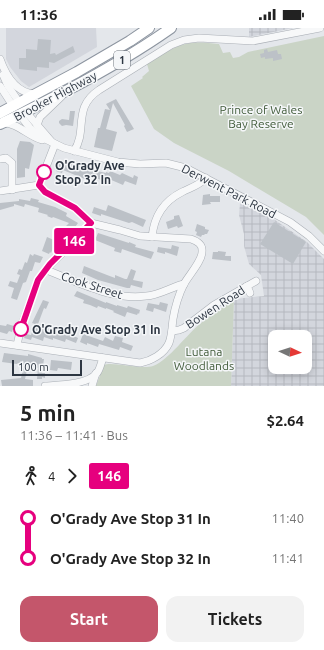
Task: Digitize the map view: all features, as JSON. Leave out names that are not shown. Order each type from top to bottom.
[{"type":"highway","name":"Brooker Highway","points":[[0,113],[117,49],[149,28]]},
{"type":"highway","name":"Brooker Highway","points":[[1,124],[23,114],[107,69],[171,28]]},
{"type":"highway","name":"Derwent Park Road","points":[[16,104],[23,114]]},
{"type":"street","points":[[74,151],[79,136],[84,108],[90,97],[171,45],[192,38],[253,41],[320,28]]},
{"type":"street","points":[[0,58],[3,67],[16,86],[25,92],[35,94]]},
{"type":"street","name":"Derwent Park Road","points":[[0,58],[3,75],[16,104]]},
{"type":"street","points":[[0,98],[1,88]]},
{"type":"street","name":"Derwent Park Road","points":[[1,88],[16,104]]},
{"type":"street","points":[[37,124],[43,114],[71,88]]},
{"type":"street","name":"Derwent Park Road","points":[[23,114],[37,124],[53,144]]},
{"type":"street","name":"Derwent Park Road","points":[[23,114],[36,133],[53,144],[74,151],[118,162],[140,164],[166,163],[186,168],[290,222],[309,236],[324,251]]},
{"type":"street","points":[[1,124],[14,124],[32,137],[53,144],[39,185]]},
{"type":"street","points":[[0,159],[6,158],[12,163],[12,190]]},
{"type":"street","points":[[152,237],[156,218],[161,209],[170,200],[199,185],[206,178]]},
{"type":"street","points":[[0,192],[39,185]]},
{"type":"street","points":[[39,185],[45,192],[75,208],[91,223],[140,236],[191,239],[201,246],[201,257],[184,284],[175,307],[172,330]]},
{"type":"street","points":[[17,345],[20,330],[38,280],[91,223]]},
{"type":"street","name":"Cook Street","points":[[46,270],[117,296],[147,296],[184,284]]},
{"type":"street","name":"Bowen Road","points":[[0,343],[140,363],[148,361],[162,352],[169,343],[172,330],[184,328],[214,305],[256,281]]},
{"type":"street","points":[[247,286],[250,294]]},
{"type":"street","points":[[92,386],[103,358]]},
{"type":"street","points":[[46,386],[61,385],[86,380],[96,373]]},
{"type":"shaded area","points":[[6,28],[96,28],[97,47],[29,87],[21,81],[10,67],[6,59]]},
{"type":"shaded area","points":[[249,28],[293,28],[249,37]]},
{"type":"shaded area","points":[[240,203],[275,220],[307,242],[324,259],[324,386],[231,386],[234,299],[264,296],[261,275],[249,264],[244,246],[244,234],[239,215]]},
{"type":"green space","name":"Prince of Wales Bay Reserve","points":[[324,36],[324,235],[306,217],[229,171],[174,143],[154,129],[131,86],[143,78],[142,77],[149,71],[147,64],[180,45],[197,42],[219,44],[223,53],[230,52],[233,58],[239,57],[248,52]]},
{"type":"green space","name":"Lutana Woodlands","points":[[234,299],[231,386],[96,386],[104,365],[113,364],[147,367],[159,363],[172,353],[201,323]]},
{"type":"building","points":[[38,39],[51,40],[50,54],[55,53],[56,55],[73,46],[75,52],[54,63],[49,62],[49,68],[37,67],[37,71],[19,69],[19,58],[26,58],[26,49],[37,50]]},
{"type":"building","points":[[267,49],[268,52],[277,50],[278,54],[281,54],[282,59],[273,61],[273,58],[261,58],[260,54],[264,53],[264,50]]},
{"type":"building","points":[[116,99],[134,129],[127,132],[124,126],[125,125],[113,103],[106,129],[117,132],[112,151],[94,147],[98,128],[100,128],[105,109],[110,110],[106,104]]},
{"type":"building","points":[[70,111],[75,111],[73,126],[62,126],[59,121],[62,119],[69,120]]},
{"type":"building","points":[[20,141],[30,142],[34,145],[29,169],[25,168],[25,177],[17,178],[17,149]]},
{"type":"building","points":[[60,161],[70,164],[70,162],[88,170],[106,173],[109,173],[110,171],[120,175],[122,173],[133,178],[134,175],[138,177],[136,185],[125,181],[123,185],[102,176],[101,180],[89,175],[87,180],[63,170],[62,173],[56,171]]},
{"type":"building","points":[[210,194],[210,196],[220,196],[220,202],[210,202],[211,204],[202,205],[203,195]]},
{"type":"building","points":[[31,198],[39,200],[38,202],[55,207],[67,213],[66,216],[78,223],[73,230],[66,226],[69,223],[47,216],[48,215],[38,212],[39,208],[25,204],[24,207],[14,204],[14,206],[0,210],[0,203],[19,201],[19,199],[30,201]]},
{"type":"building","points":[[108,205],[146,220],[143,227],[132,222],[129,223],[101,214],[101,216],[92,213],[94,207],[106,211]]},
{"type":"building","points":[[179,215],[183,226],[168,229],[166,222],[174,219],[174,216]]},
{"type":"building","points":[[274,222],[306,242],[293,264],[260,244]]},
{"type":"building","points":[[197,224],[209,230],[207,234],[202,235],[201,237],[196,235],[197,232],[195,231]]},
{"type":"building","points":[[98,233],[129,242],[136,245],[135,247],[154,252],[151,259],[122,249],[121,253],[114,251],[115,248],[95,240]]},
{"type":"building","points":[[47,237],[56,241],[51,253],[50,252],[49,254],[42,251]]},
{"type":"building","points":[[172,245],[179,247],[177,256],[165,252],[165,254],[157,252],[158,247],[171,249]]},
{"type":"building","points":[[213,252],[226,252],[225,256],[231,256],[231,261],[212,259]]},
{"type":"building","points":[[30,254],[33,256],[34,254],[43,257],[40,263],[35,262],[26,282],[23,283],[17,300],[11,298],[14,288],[8,286],[10,281],[17,283],[20,275],[17,274],[19,269],[22,270],[25,262],[27,263]]},
{"type":"building","points":[[84,266],[115,278],[115,275],[125,279],[127,279],[131,269],[136,271],[133,280],[143,282],[142,288],[131,285],[130,288],[127,288],[98,280],[82,273]]},
{"type":"building","points":[[77,291],[106,303],[127,308],[128,306],[140,310],[139,314],[138,313],[137,315],[127,312],[125,317],[106,308],[98,306],[97,308],[83,303],[84,300],[74,296]]},
{"type":"building","points":[[43,300],[49,302],[46,309],[44,308],[38,324],[66,335],[69,326],[77,330],[74,336],[78,338],[76,343],[66,339],[65,342],[44,337],[43,341],[32,337],[31,340],[24,338],[26,334],[31,335],[35,324],[32,323]]},
{"type":"building","points":[[160,302],[168,304],[166,312],[154,308],[153,312],[146,310],[148,303],[159,305]]},
{"type":"building","points":[[7,324],[14,326],[12,332],[9,331],[7,334],[0,332],[0,325],[6,326]]},
{"type":"building","points":[[83,334],[103,341],[105,337],[113,341],[115,336],[123,338],[122,342],[133,346],[131,351],[120,347],[119,350],[99,344],[98,347],[87,343],[87,345],[80,342]]},
{"type":"building","points":[[4,353],[28,356],[28,354],[44,359],[42,373],[45,373],[45,378],[42,377],[42,379],[37,379],[38,368],[28,366],[25,379],[33,380],[33,386],[2,386],[1,380],[21,378],[24,365],[2,362]]},
{"type":"building","points":[[51,360],[72,362],[71,370],[58,368],[57,371],[50,370]]},
{"type":"bus line","name":"146","points":[[21,329],[38,280],[50,264],[86,230],[91,223],[68,203],[45,192],[39,185],[44,172]]},
{"type":"place","name":"O'Grady Ave Stop 32 In","points":[[44,172]]},
{"type":"place","name":"O'Grady Ave Stop 31 In","points":[[21,329]]}]
